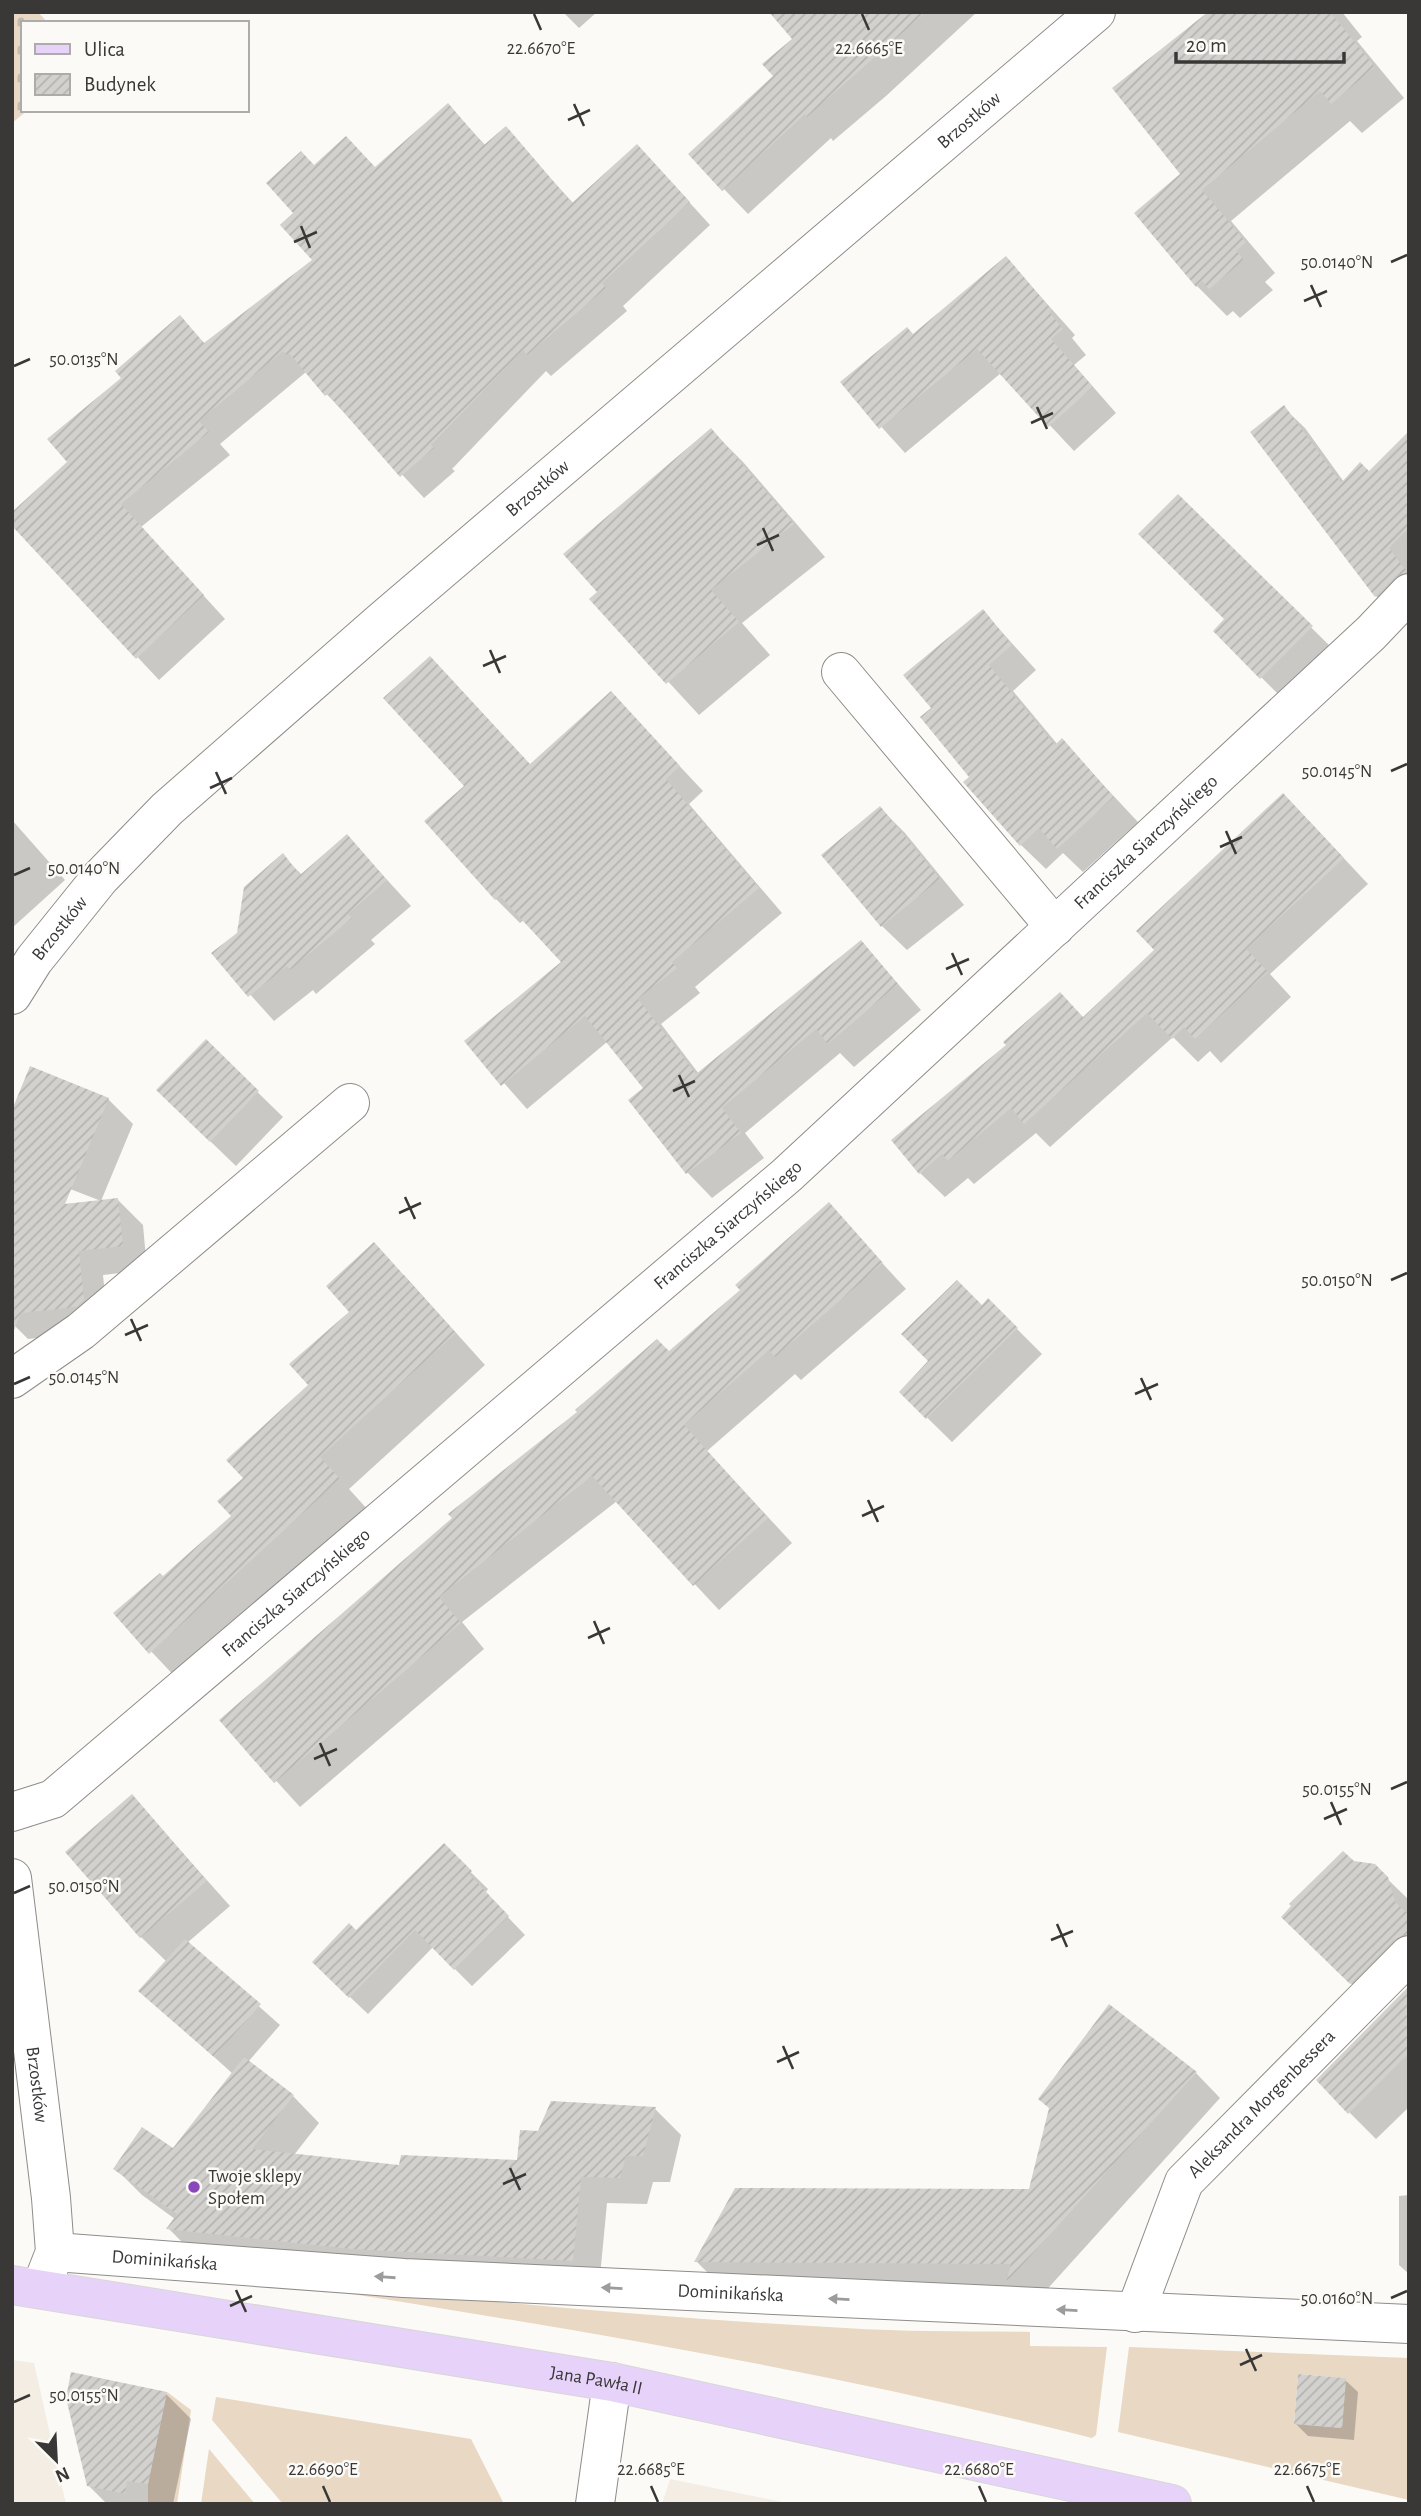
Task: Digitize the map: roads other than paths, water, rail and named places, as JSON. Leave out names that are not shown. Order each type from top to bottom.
[{"type":"main road","name":"Jana Pawła II","points":[[27,2288],[612,2382],[1172,2504]]},
{"type":"street","name":"Brzostków","points":[[12,995],[33,960],[100,878],[167,809],[384,619],[1096,12]]},
{"type":"street","name":"Franciszka Siarczyńskiego","points":[[12,1812],[53,1800],[787,1175],[1371,633],[1409,593]]},
{"type":"street","points":[[841,672],[1055,927]]},
{"type":"street","points":[[12,1378],[80,1331],[350,1103]]},
{"type":"street","name":"Brzostków","points":[[12,1878],[55,2252],[27,2288]]},
{"type":"street","name":"Aleksandra Morgenbessera","points":[[1135,2313],[1184,2182],[1409,1955]]},
{"type":"street","name":"Dominikańska","points":[[55,2252],[404,2278],[1135,2313],[1409,2323]]},
{"type":"street","points":[[595,2504],[612,2382]]},
{"type":"place","name":"Twoje sklepy Społem","points":[[194,2187]]}]
